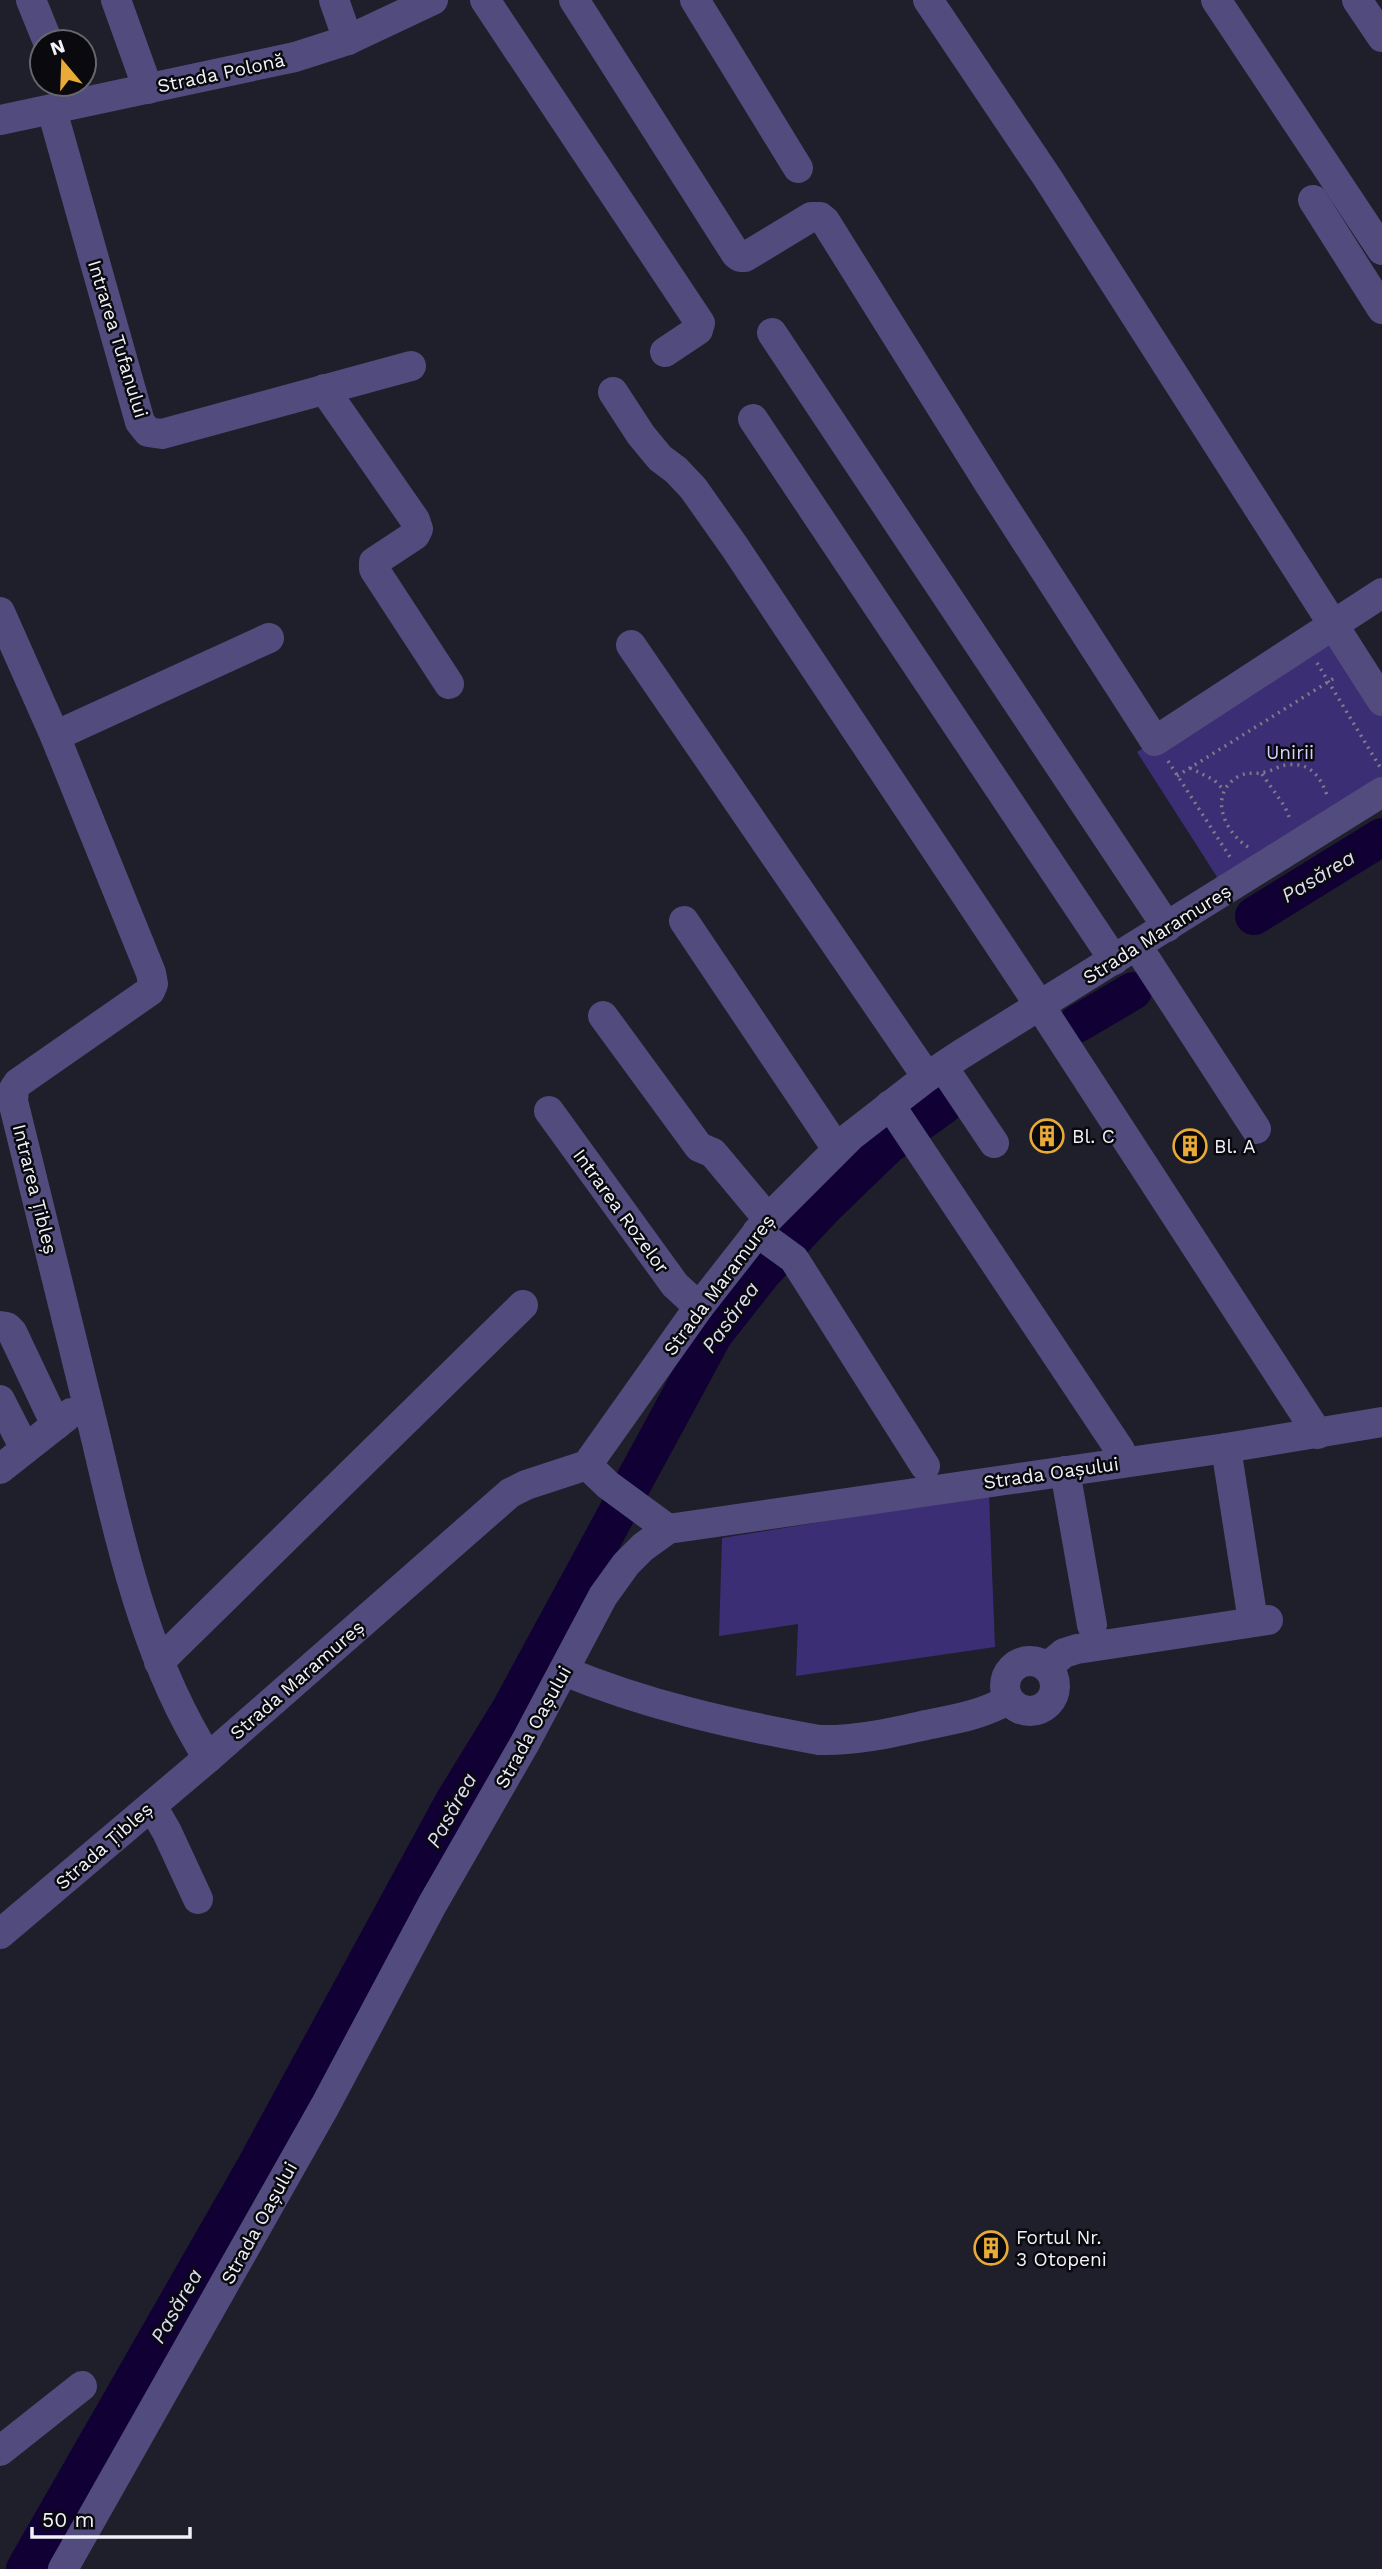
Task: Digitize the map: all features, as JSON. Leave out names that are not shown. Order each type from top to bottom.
[{"type":"street","points":[[32,0],[43,28]]},
{"type":"street","points":[[116,0],[148,89]]},
{"type":"street","points":[[334,0],[348,40]]},
{"type":"street","name":"Strada Polonă","points":[[0,120],[62,100],[148,89],[284,60],[348,40],[433,0]]},
{"type":"street","points":[[485,0],[700,323],[698,330],[665,352]]},
{"type":"street","points":[[574,0],[736,254],[745,257],[811,217],[820,216],[825,221],[990,485],[1155,741],[1382,593]]},
{"type":"street","points":[[695,0],[798,168]]},
{"type":"street","points":[[928,0],[1047,177],[1382,701]]},
{"type":"street","points":[[1216,0],[1382,250]]},
{"type":"street","points":[[1357,0],[1382,37]]},
{"type":"street","name":"Intrarea Tufanului","points":[[62,100],[140,422],[148,432],[162,434],[324,389]]},
{"type":"street","points":[[1313,200],[1382,309]]},
{"type":"street","points":[[772,333],[1167,927]]},
{"type":"street","points":[[411,366],[324,389],[415,520],[418,529],[415,536],[374,562],[374,569],[449,684]]},
{"type":"street","points":[[613,392],[641,435],[660,458],[693,488],[734,546],[1045,1015],[1318,1434]]},
{"type":"street","points":[[753,419],[1126,953],[1256,1129]]},
{"type":"street","name":"Intrarea Țibleș","points":[[0,614],[55,736],[151,973],[153,984],[150,991],[18,1083],[14,1089],[13,1101],[130,1575],[159,1662],[184,1717],[208,1758]]},
{"type":"street","points":[[55,736],[269,638]]},
{"type":"street","points":[[631,645],[941,1075],[976,1114],[994,1143]]},
{"type":"street","name":"Strada Maramureș","points":[[208,1758],[510,1493],[526,1485],[597,1475],[698,1307],[763,1226],[849,1144],[941,1075],[1045,1015],[1126,953],[1382,792]]},
{"type":"street","points":[[684,920],[849,1144]]},
{"type":"street","points":[[603,1016],[699,1147],[713,1153],[763,1226],[794,1259],[925,1466]]},
{"type":"street","name":"Intrarea Rozelor","points":[[549,1111],[675,1285],[698,1307]]},
{"type":"street","points":[[895,1112],[1120,1450]]},
{"type":"street","points":[[159,1662],[523,1305]]},
{"type":"street","points":[[0,1326],[7,1327],[12,1332],[65,1418],[0,1469]]},
{"type":"street","points":[[0,1400],[25,1449]]},
{"type":"street","name":"Strada Oașului","points":[[63,2569],[318,2118],[603,1596],[643,1546],[668,1529],[1226,1448],[1382,1422]]},
{"type":"street","points":[[564,1671],[608,1689],[668,1708],[819,1740],[870,1737],[987,1712],[1008,1700],[1005,1693],[1006,1676],[1016,1664],[1032,1660],[1047,1667],[1064,1653],[1077,1649],[1260,1614],[1226,1448]]},
{"type":"street","points":[[1065,1471],[1092,1625]]},
{"type":"street","points":[[597,1475],[668,1529]]},
{"type":"street","name":"Strada Țibleș","points":[[0,1934],[208,1758]]},
{"type":"street","points":[[152,1806],[198,1899]]},
{"type":"street","points":[[0,2451],[82,2386]]},
{"type":"street","points":[[0,2472],[41,2440],[31,2427]]},
{"type":"path","points":[[1304,643],[1382,769]]},
{"type":"path","points":[[1177,776],[1358,663]]},
{"type":"path","points":[[1155,741],[1244,879]]},
{"type":"path","points":[[1262,774],[1284,765],[1309,766],[1325,790],[1328,800]]},
{"type":"path","points":[[1190,768],[1214,780],[1224,789]]},
{"type":"path","points":[[1252,849],[1240,842],[1227,826],[1220,806],[1224,789],[1237,777],[1252,771],[1262,774],[1285,807],[1300,844]]},
{"type":"green space","name":"Unirii","points":[[1333,624],[1382,701],[1382,792],[1226,891],[1137,752]]},
{"type":"green space","points":[[989,1495],[995,1647],[796,1676],[798,1624],[719,1636],[722,1538]]},
{"type":"waterway","name":"Pasărea","points":[[1254,916],[1382,837]]},
{"type":"waterway","name":"Pasărea","points":[[1077,1024],[1133,991]]},
{"type":"waterway","name":"Pasărea","points":[[25,2569],[253,2171],[453,1803],[510,1710],[714,1334],[762,1273],[826,1205],[888,1145],[944,1105]]},
{"type":"place","name":"Bl. C","points":[[1047,1136]]},
{"type":"place","name":"Bl. A","points":[[1190,1146]]},
{"type":"place","name":"Fortul Nr. 3 Otopeni","points":[[991,2248]]}]
